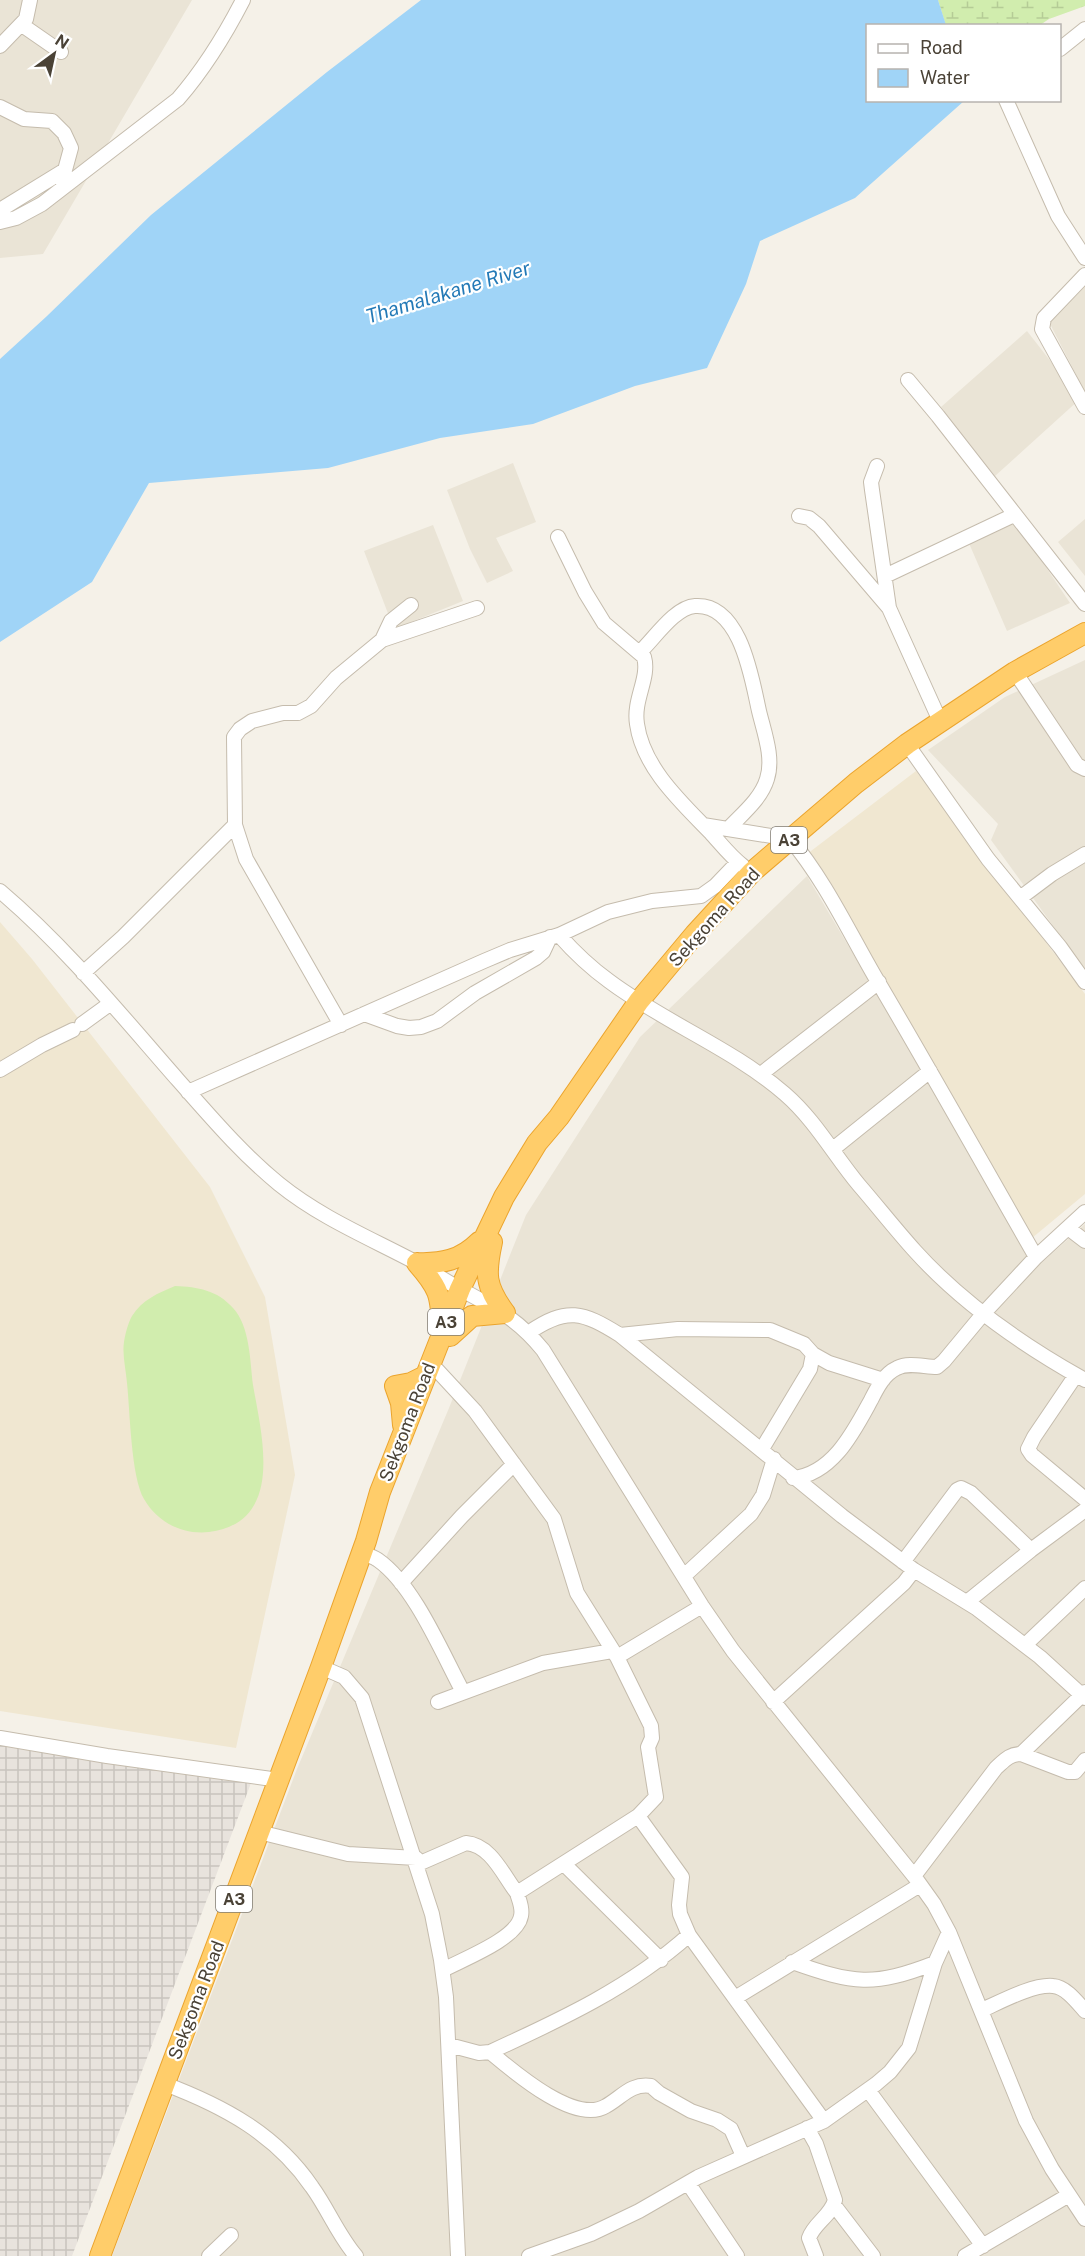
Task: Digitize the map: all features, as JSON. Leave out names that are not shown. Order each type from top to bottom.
[{"type":"highway","name":"Sekgoma Road","points":[[364,1547],[389,1494],[446,1334],[504,1197],[537,1143],[559,1117],[639,1001],[695,934],[745,867],[790,839],[856,783],[940,721],[1015,672],[1085,633]]},
{"type":"highway","points":[[417,1263],[435,1264],[451,1261],[487,1240]]},
{"type":"highway","points":[[487,1240],[486,1274],[494,1298],[505,1313]]},
{"type":"highway","points":[[417,1263],[432,1280],[439,1293],[446,1334],[472,1316],[505,1313]]},
{"type":"highway","name":"Sekgoma Road","points":[[100,2256],[321,1667],[364,1547],[380,1492],[403,1431],[431,1373]]},
{"type":"street","points":[[0,46],[26,19],[30,0]]},
{"type":"street","points":[[0,222],[30,212],[178,99],[196,78],[230,26],[243,0]]},
{"type":"street","points":[[22,25],[61,52]]},
{"type":"street","points":[[1061,47],[1085,29]]},
{"type":"street","points":[[1007,102],[1058,216],[1085,258]]},
{"type":"street","points":[[0,107],[24,119],[49,119],[56,123],[64,133],[71,148],[63,186]]},
{"type":"street","points":[[0,210],[65,170]]},
{"type":"street","points":[[1085,275],[1044,318],[1042,324],[1044,334],[1085,406]]},
{"type":"street","points":[[908,380],[939,416],[1085,604]]},
{"type":"street","points":[[878,466],[872,482],[872,490],[889,608]]},
{"type":"street","points":[[885,576],[1014,514]]},
{"type":"street","points":[[799,516],[809,518],[819,526],[889,608],[940,721]]},
{"type":"street","points":[[188,1092],[484,961],[627,906],[701,896],[745,867],[703,825],[652,765],[642,745],[636,724],[636,703],[646,669],[644,657],[604,623],[585,592],[558,537]]},
{"type":"street","points":[[382,640],[392,621],[411,605]]},
{"type":"street","points":[[640,652],[671,619],[694,605],[704,606],[714,611],[738,636],[747,656],[769,766],[768,778],[762,790],[728,829]]},
{"type":"street","points":[[341,1025],[246,859],[235,825],[232,744],[234,737],[252,720],[283,713],[298,713],[311,706],[336,678],[382,640],[477,608]]},
{"type":"street","points":[[1015,672],[1077,765],[1085,769]]},
{"type":"street","points":[[908,744],[988,859],[1085,982]]},
{"type":"street","points":[[83,973],[123,938],[235,825]]},
{"type":"street","points":[[703,825],[790,839],[812,869],[879,982],[1036,1257]]},
{"type":"street","points":[[1020,898],[1052,874],[1085,854]]},
{"type":"street","points":[[0,891],[26,914],[111,1003],[221,1129],[279,1184],[304,1203],[337,1222],[417,1263],[505,1313],[543,1350],[702,1606],[733,1651],[934,1904],[949,1932],[1026,2121],[1085,2219]]},
{"type":"street","points":[[554,936],[592,968],[639,1001],[761,1074],[791,1099],[833,1149],[856,1182],[915,1252],[943,1280],[983,1314],[1080,1378],[1028,1449],[1032,1455],[1085,1499]]},
{"type":"street","points":[[364,1014],[409,1028],[421,1027],[437,1021],[483,988],[536,958],[554,936]]},
{"type":"street","points":[[761,1074],[879,982]]},
{"type":"street","points":[[0,1070],[78,1027],[111,1003]]},
{"type":"street","points":[[833,1149],[930,1071]]},
{"type":"street","points":[[793,1478],[811,1473],[829,1462],[841,1449],[890,1372],[907,1365],[937,1367],[945,1361],[983,1314],[1036,1257],[1085,1212]]},
{"type":"street","points":[[1068,1228],[1085,1241]]},
{"type":"street","points":[[528,1333],[561,1316],[580,1314],[597,1320],[620,1335],[762,1449],[793,1478],[909,1566],[967,1602],[1025,1645],[1084,1695],[1020,1754]]},
{"type":"street","points":[[620,1335],[678,1329],[770,1330],[804,1344],[813,1354],[829,1363],[883,1380]]},
{"type":"street","points":[[762,1449],[810,1369],[813,1354]]},
{"type":"street","points":[[431,1373],[452,1384],[475,1411],[555,1519],[577,1593],[615,1654],[652,1732],[648,1748],[656,1797],[638,1816],[517,1893]]},
{"type":"street","points":[[684,1576],[751,1514],[763,1495],[774,1460]]},
{"type":"street","points":[[401,1583],[462,1516],[514,1464]]},
{"type":"street","points":[[773,1702],[904,1583],[909,1566],[957,1490],[961,1488],[971,1493],[1031,1550]]},
{"type":"street","points":[[967,1602],[1085,1510]]},
{"type":"street","points":[[364,1547],[401,1583],[413,1599],[463,1692]]},
{"type":"street","points":[[1025,1645],[1085,1588]]},
{"type":"street","points":[[438,1702],[543,1663],[615,1654],[702,1606]]},
{"type":"street","points":[[321,1667],[344,1677],[362,1698],[417,1861],[432,1914],[442,1970],[448,2045],[459,2256]]},
{"type":"street","points":[[0,1738],[107,1756],[279,1780]]},
{"type":"street","points":[[735,1998],[917,1880],[996,1768],[1013,1754],[1020,1754],[1068,1772],[1075,1772],[1085,1761]]},
{"type":"street","points":[[638,1816],[682,1877],[680,1914],[690,1935],[824,2121]]},
{"type":"street","points":[[259,1832],[348,1854],[417,1861],[466,1843],[473,1843],[487,1852],[517,1893],[522,1915],[518,1924],[508,1935],[442,1970]]},
{"type":"street","points":[[564,1864],[661,1960]]},
{"type":"street","points":[[529,2256],[591,2234],[743,2156],[824,2121],[868,2090],[890,2072],[909,2048],[935,1963],[949,1932]]},
{"type":"street","points":[[448,2045],[479,2053],[490,2052],[582,2009],[661,1960],[690,1935]]},
{"type":"street","points":[[792,1962],[849,1980],[869,1981],[892,1978],[935,1963]]},
{"type":"street","points":[[982,2010],[1013,1996],[1053,1986],[1065,1991],[1085,2011]]},
{"type":"street","points":[[490,2052],[529,2083],[571,2107],[585,2111],[604,2108],[634,2087],[651,2086],[683,2106],[717,2120],[731,2129],[743,2156]]},
{"type":"street","points":[[165,2084],[231,2112],[273,2142],[312,2187],[341,2236],[356,2256]]},
{"type":"street","points":[[868,2090],[983,2246]]},
{"type":"street","points":[[807,2128],[816,2144],[834,2192],[834,2205],[873,2256]]},
{"type":"street","points":[[688,2183],[737,2256]]},
{"type":"street","points":[[965,2256],[1069,2195]]},
{"type":"street","points":[[816,2256],[809,2238],[811,2232],[834,2205]]},
{"type":"street","points":[[209,2256],[231,2235]]},
{"type":"shaded area","points":[[0,0],[192,0],[43,254],[0,258]]},
{"type":"shaded area","points":[[1085,282],[1085,392],[1047,318]]},
{"type":"shaded area","points":[[1027,331],[1080,399],[995,476],[941,407]]},
{"type":"shaded area","points":[[513,463],[536,522],[496,538],[513,571],[487,583],[470,549],[447,490]]},
{"type":"shaded area","points":[[1013,518],[1070,603],[1007,631],[968,541]]},
{"type":"shaded area","points":[[1085,519],[1085,576],[1058,542]]},
{"type":"shaded area","points":[[433,525],[463,601],[394,629],[364,551]]},
{"type":"shaded area","points":[[1085,660],[1085,970],[991,840],[998,824],[928,750],[1005,697]]},
{"type":"shaded area","points":[[916,771],[1085,994],[1085,1194],[1032,1238],[807,854]]},
{"type":"shaded area","points":[[807,876],[1038,1266],[1085,1224],[1085,2256],[112,2256],[297,1769],[449,1408],[526,1215],[640,1037]]},
{"type":"shaded area","points":[[0,922],[32,959],[210,1187],[265,1297],[295,1475],[236,1748],[0,1711]]},
{"type":"shaded area","points":[[0,1744],[251,1783],[72,2256],[0,2256]]},
{"type":"green space","points":[[938,0],[1085,0],[1085,6],[1042,24],[945,24]]},
{"type":"green space","points":[[175,1286],[192,1287],[214,1293],[227,1302],[239,1315],[248,1344],[261,1428],[263,1474],[259,1495],[249,1512],[233,1525],[209,1532],[180,1529],[163,1520],[144,1499],[136,1476],[123,1352],[124,1342],[129,1322],[141,1306],[157,1294]]},
{"type":"water","name":"Thamalakane River","points":[[421,0],[938,0],[946,24],[866,24],[866,102],[963,102],[855,198],[760,241],[746,284],[707,368],[635,386],[533,424],[440,438],[328,468],[149,483],[92,582],[0,642],[0,359],[151,215],[327,72]]}]
